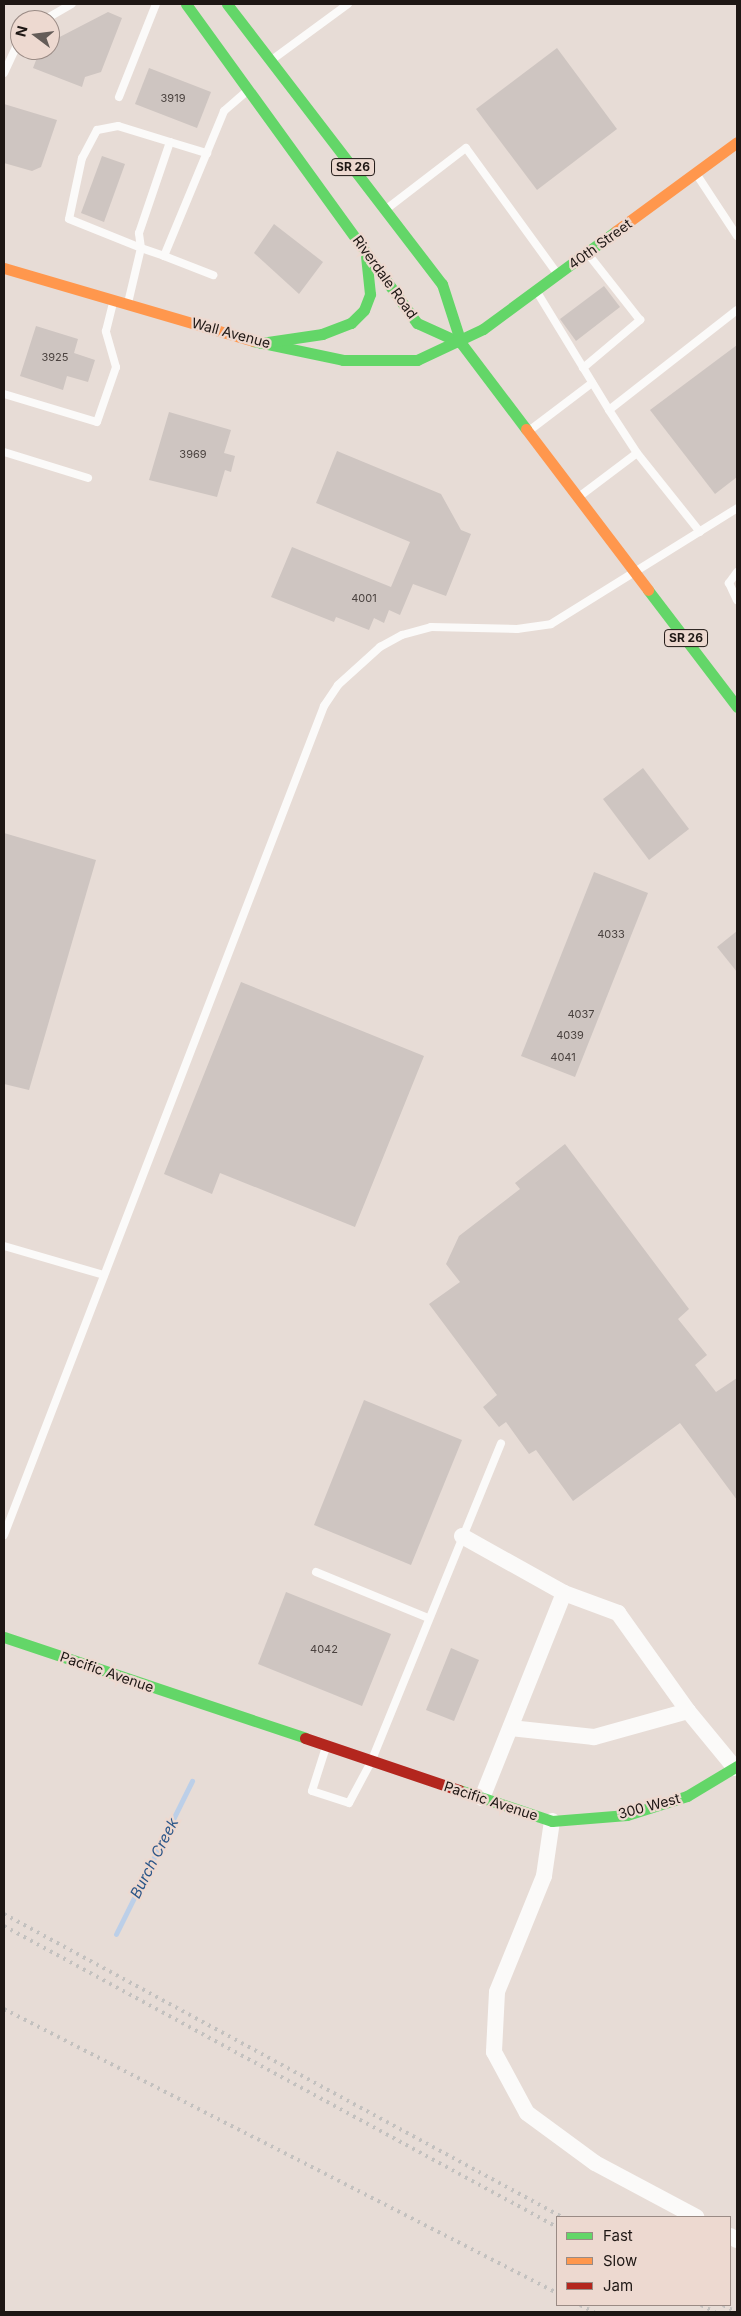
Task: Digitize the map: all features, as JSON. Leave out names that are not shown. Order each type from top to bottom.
[{"type":"main road","name":"Riverdale Road","points":[[186,4],[417,323],[460,343]]},
{"type":"main road","name":"SR 26","points":[[227,4],[442,284],[460,343],[481,367],[737,707]]},
{"type":"main road","name":"40th Street","points":[[460,343],[587,253],[737,142]]},
{"type":"main road","points":[[261,343],[322,334],[358,318],[370,294],[365,250]]},
{"type":"main road","name":"Wall Avenue","points":[[4,268],[261,343],[343,360],[391,363],[416,360],[460,343]]},
{"type":"main road","name":"Pacific Avenue","points":[[4,1637],[326,1747],[552,1821]]},
{"type":"main road","name":"300 West","points":[[552,1821],[627,1815],[687,1796],[736,1768]]},
{"type":"street","points":[[462,1536],[564,1593],[618,1613],[688,1711],[736,1768]]},
{"type":"street","points":[[482,1798],[564,1593]]},
{"type":"street","points":[[510,1728],[594,1737],[688,1711]]},
{"type":"street","name":"Pacific Avenue","points":[[552,1821],[544,1876],[497,1992],[494,2052],[527,2113],[595,2163],[694,2216]]},
{"type":"lane","points":[[60,11],[72,4]]},
{"type":"lane","points":[[119,97],[156,4]]},
{"type":"lane","points":[[269,61],[348,4]]},
{"type":"lane","points":[[4,73],[10,60]]},
{"type":"lane","points":[[164,256],[224,111],[249,90]]},
{"type":"lane","points":[[207,152],[118,126],[98,130],[82,158],[71,194],[69,219],[214,275]]},
{"type":"lane","points":[[128,304],[141,248],[139,233],[170,142]]},
{"type":"lane","points":[[385,210],[466,148],[557,274]]},
{"type":"lane","points":[[696,173],[737,236]]},
{"type":"lane","points":[[583,368],[640,320],[587,253]]},
{"type":"lane","points":[[536,290],[637,453],[700,532]]},
{"type":"lane","points":[[4,394],[98,422],[116,367],[106,331],[114,300]]},
{"type":"lane","points":[[609,410],[737,310]]},
{"type":"lane","points":[[529,431],[592,383]]},
{"type":"lane","points":[[4,452],[88,478]]},
{"type":"lane","points":[[579,497],[637,453]]},
{"type":"lane","points":[[4,1535],[324,706],[338,684],[380,647],[402,635],[439,627],[517,629],[551,624],[634,569],[700,532],[737,508]]},
{"type":"lane","points":[[737,572],[729,583],[737,600]]},
{"type":"lane","points":[[4,1246],[104,1275]]},
{"type":"lane","points":[[326,1747],[312,1791],[349,1803],[371,1762],[428,1618],[501,1444]]},
{"type":"lane","points":[[316,1572],[428,1618]]},
{"type":"building","points":[[108,12],[122,18],[101,72],[85,77],[82,87],[33,68],[36,60],[60,60],[60,37]]},
{"type":"building","points":[[557,48],[617,129],[537,190],[476,109]]},
{"type":"building","points":[[149,68],[211,92],[197,128],[135,104]]},
{"type":"building","points":[[4,104],[57,120],[41,167],[32,171],[4,163]]},
{"type":"building","points":[[102,156],[125,164],[104,222],[81,213]]},
{"type":"building","points":[[274,224],[323,262],[299,294],[254,253]]},
{"type":"building","points":[[604,286],[620,307],[576,341],[560,319]]},
{"type":"building","points":[[36,326],[78,339],[74,353],[95,360],[88,382],[67,376],[63,390],[20,376]]},
{"type":"building","points":[[737,345],[737,477],[715,494],[650,410]]},
{"type":"building","points":[[169,412],[231,430],[224,453],[235,456],[231,472],[225,470],[217,497],[149,480]]},
{"type":"building","points":[[337,451],[441,494],[461,530],[471,534],[446,596],[413,584],[400,615],[389,610],[384,623],[374,618],[369,630],[336,617],[334,622],[271,597],[292,547],[391,587],[410,542],[316,503]]},
{"type":"building","points":[[643,768],[689,829],[649,860],[603,799]]},
{"type":"building","points":[[4,833],[96,860],[29,1090],[4,1084]]},
{"type":"building","points":[[594,872],[648,893],[575,1077],[521,1056]]},
{"type":"building","points":[[737,931],[737,972],[717,947]]},
{"type":"building","points":[[241,982],[424,1056],[355,1227],[220,1173],[212,1194],[164,1174]]},
{"type":"building","points":[[565,1144],[689,1309],[678,1319],[707,1355],[695,1365],[716,1392],[737,1378],[737,1500],[680,1423],[573,1501],[536,1450],[529,1454],[506,1422],[499,1427],[483,1407],[497,1395],[429,1304],[460,1282],[446,1264],[459,1236],[520,1189],[515,1183]]},
{"type":"building","points":[[364,1400],[462,1440],[411,1565],[314,1525]]},
{"type":"building","points":[[286,1592],[391,1634],[362,1706],[258,1664]]},
{"type":"building","points":[[451,1648],[479,1660],[454,1721],[426,1710]]},
{"type":"waterway","name":"Burch Creek","points":[[116,1934],[192,1781]]},
{"type":"railway","points":[[4,1914],[560,2216]]},
{"type":"railway","points":[[4,1926],[556,2226]]},
{"type":"railway","points":[[4,2009],[556,2292]]},
{"type":"railway","points":[[582,2306],[594,2312]]},
{"type":"railway","points":[[703,2306],[715,2312]]},
{"type":"railway","points":[[725,2306],[736,2312]]},
{"type":"traffic: fast","points":[[186,4],[417,323],[461,343]]},
{"type":"traffic: fast","points":[[227,4],[442,284],[461,343],[526,429]]},
{"type":"traffic: fast","points":[[253,341],[343,360],[417,360],[483,329],[616,231]]},
{"type":"traffic: fast","points":[[261,343],[322,334],[351,323],[364,310],[370,294],[366,255]]},
{"type":"traffic: fast","points":[[648,590],[737,707]]},
{"type":"traffic: fast","points":[[4,1637],[305,1738]]},
{"type":"traffic: fast","points":[[459,1790],[552,1821],[627,1815],[687,1796],[737,1766]]},
{"type":"traffic: slow","points":[[616,231],[737,142]]},
{"type":"traffic: slow","points":[[4,268],[253,341]]},
{"type":"traffic: slow","points":[[526,429],[648,590]]},
{"type":"traffic: jam","points":[[305,1738],[459,1790]]}]
